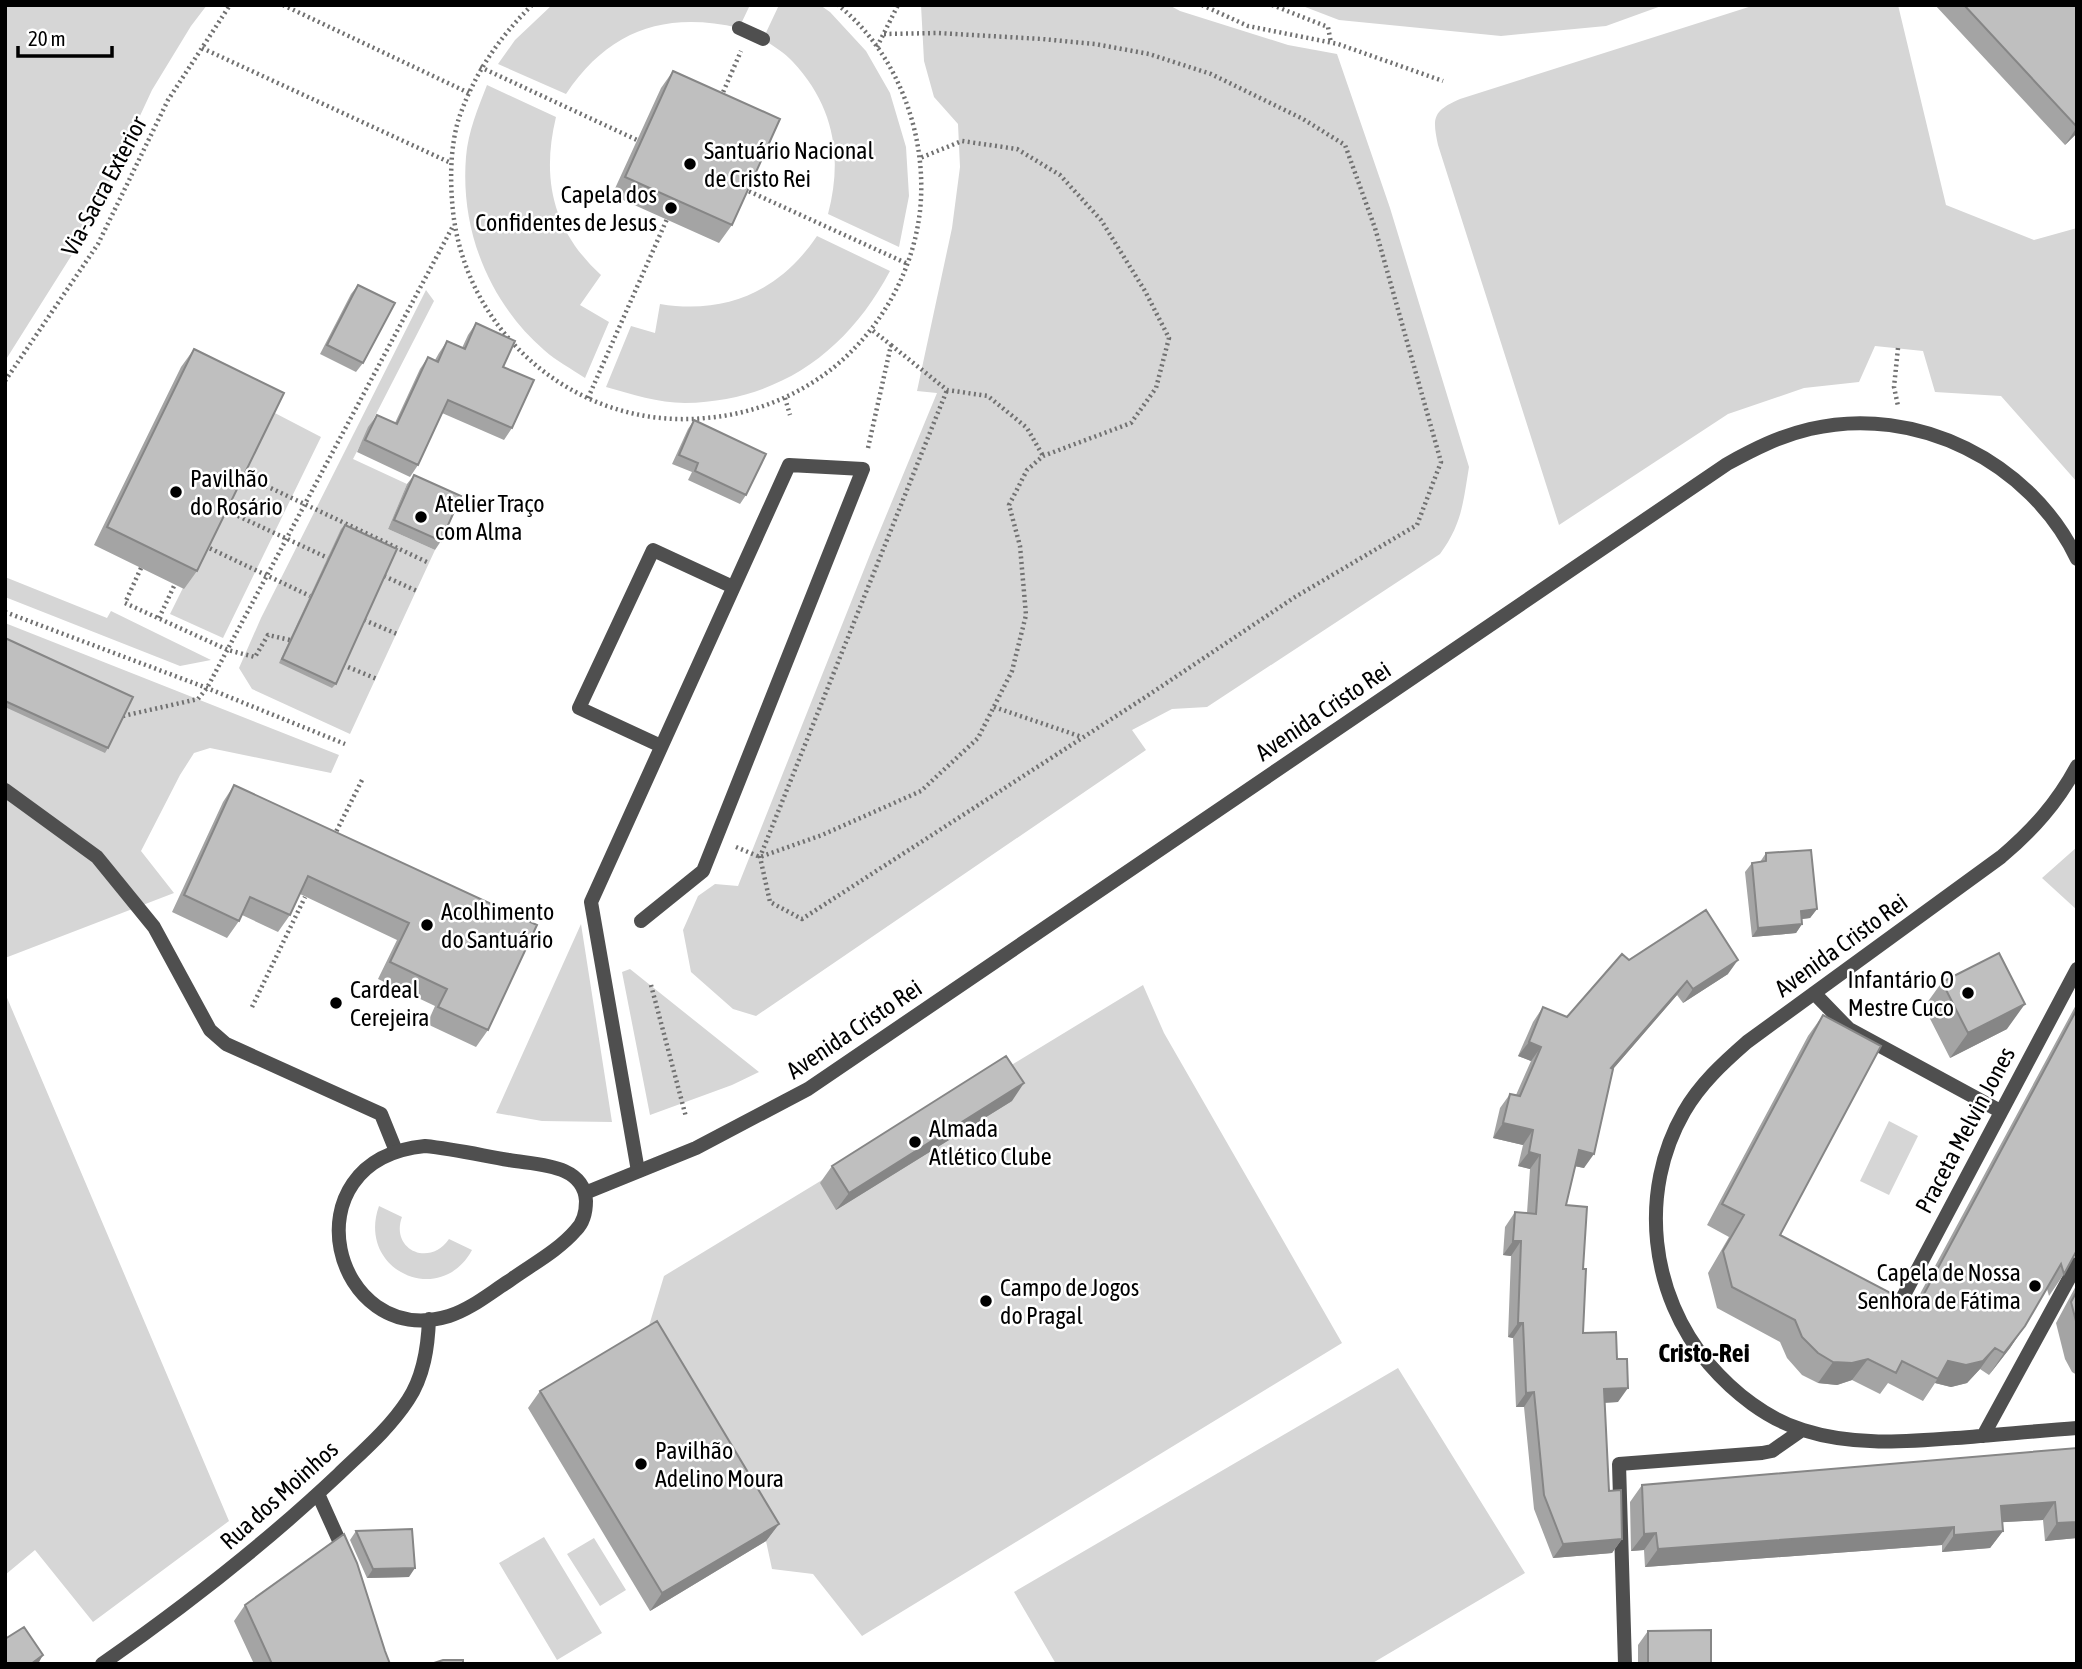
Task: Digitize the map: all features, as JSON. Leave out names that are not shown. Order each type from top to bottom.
[{"type":"street","points":[[744,30],[763,39]]},
{"type":"street","name":"Avenida Cristo Rei","points":[[585,1193],[696,1148],[808,1089],[1727,464],[1754,449],[1812,428],[1842,424],[1872,424],[1933,434],[1979,455],[2013,477],[2055,522],[2077,559]]},
{"type":"street","points":[[638,1171],[591,902],[789,465],[863,469],[703,871],[641,921]]},
{"type":"street","points":[[661,746],[579,708],[653,550],[733,587]]},
{"type":"street","name":"Avenida Cristo Rei","points":[[2077,766],[2047,813],[2001,857],[1723,1062],[1702,1086],[1684,1113],[1670,1142],[1656,1205],[1656,1237],[1661,1269],[1683,1328],[1721,1378],[1745,1399],[1773,1417],[1802,1430],[1853,1440],[1895,1443],[2077,1428]]},
{"type":"street","points":[[5,790],[97,858],[154,927],[211,1030],[226,1044],[381,1114],[396,1151]]},
{"type":"street","name":"Praceta Melvin Jones","points":[[1895,1312],[2077,969]]},
{"type":"street","points":[[1814,993],[1849,1029],[2000,1111]]},
{"type":"street","points":[[425,1146],[549,1165],[564,1171],[580,1184],[585,1193],[586,1211],[579,1228],[563,1243],[471,1306],[450,1316],[429,1319],[402,1316],[374,1303],[352,1280],[339,1247],[338,1225],[346,1195],[366,1169],[396,1151],[425,1146]]},
{"type":"street","points":[[1983,1436],[2077,1264]]},
{"type":"street","name":"Rua dos Moinhos","points":[[102,1664],[236,1565],[318,1494],[383,1432],[409,1399],[422,1370],[428,1346],[429,1319]]},
{"type":"street","points":[[1625,1664],[1619,1464],[1762,1454],[1777,1448],[1802,1430]]},
{"type":"street","points":[[318,1494],[352,1570]]},
{"type":"path","name":"Via-Sacra Exterior","points":[[5,381],[98,244],[168,100],[230,5]]},
{"type":"path","points":[[283,5],[470,93]]},
{"type":"path","points":[[532,5],[505,32],[480,67],[459,117],[450,171],[453,225],[466,269],[486,309],[514,346],[548,376],[587,398],[622,411],[657,418],[693,419],[730,416],[758,409],[785,398],[828,372],[847,357],[872,330],[892,298],[908,264],[920,206],[920,158],[912,119],[898,81],[877,47],[838,5]]},
{"type":"path","points":[[877,47],[898,5]]},
{"type":"path","points":[[1202,5],[1248,26],[1331,43],[1443,81]]},
{"type":"path","points":[[1272,5],[1328,27],[1331,43]]},
{"type":"path","points":[[719,101],[744,30]]},
{"type":"path","points":[[884,34],[938,33],[1095,44],[1149,54],[1211,74],[1303,119],[1345,145],[1375,228],[1441,462],[1417,525],[1295,597],[802,919],[770,902],[760,857],[947,390]]},
{"type":"path","points":[[202,48],[451,163]]},
{"type":"path","points":[[480,67],[637,140]]},
{"type":"path","points":[[760,857],[822,835],[921,790],[978,738],[1012,671],[1026,615],[1020,546],[1009,505],[1027,470],[1043,456],[1131,423],[1156,388],[1169,338],[1145,291],[1101,220],[1060,175],[1017,149],[962,141],[920,158]]},
{"type":"path","points":[[743,189],[908,264]]},
{"type":"path","points":[[587,398],[667,219]]},
{"type":"path","points":[[122,716],[198,699],[207,688],[453,225]]},
{"type":"path","points":[[872,330],[947,390],[988,396],[1027,428],[1043,456]]},
{"type":"path","points":[[863,469],[891,345]]},
{"type":"path","points":[[1894,387],[1898,348]]},
{"type":"path","points":[[785,398],[790,415]]},
{"type":"path","points":[[240,474],[429,564]]},
{"type":"path","points":[[223,509],[328,558]]},
{"type":"path","points":[[205,546],[310,596]]},
{"type":"path","points":[[141,568],[125,603],[228,650],[256,657],[268,635],[290,640]]},
{"type":"path","points":[[384,576],[416,591]]},
{"type":"path","points":[[159,618],[175,584]]},
{"type":"path","points":[[5,611],[345,744]]},
{"type":"path","points":[[364,620],[397,634]]},
{"type":"path","points":[[343,665],[377,679]]},
{"type":"path","points":[[812,702],[820,705]]},
{"type":"path","points":[[994,707],[1083,737]]},
{"type":"path","points":[[333,839],[362,780]]},
{"type":"path","points":[[252,1007],[305,897]]},
{"type":"path","points":[[651,985],[686,1117]]},
{"type":"shaded area","points":[[5,5],[207,5],[152,90],[85,234],[5,361]]},
{"type":"shaded area","points":[[552,5],[750,5],[739,28],[687,22],[641,31],[620,41],[601,54],[566,94],[498,64],[515,40]]},
{"type":"shaded area","points":[[779,5],[820,5],[830,12],[866,51],[890,93],[906,147],[909,196],[899,247],[828,214],[835,172],[832,133],[826,114],[818,96],[793,62],[763,39]]},
{"type":"shaded area","points":[[921,5],[1169,5],[1180,11],[1288,45],[1337,54],[1390,208],[1469,467],[1465,492],[1453,533],[1440,554],[1207,707],[1172,709],[1132,730],[1146,750],[756,1016],[733,1009],[691,972],[683,930],[698,896],[715,884],[738,886],[937,393],[917,391],[952,228],[960,167],[958,124],[934,97],[924,61]]},
{"type":"shaded area","points":[[1300,5],[1664,5],[1606,26],[1501,36],[1339,20]]},
{"type":"shaded area","points":[[1755,5],[1898,5],[1946,205],[2034,240],[2077,228],[2077,482],[2001,396],[1935,392],[1923,351],[1875,346],[1859,382],[1804,388],[1728,414],[1559,525],[1438,145],[1435,121],[1444,107],[1460,99]]},
{"type":"shaded area","points":[[487,85],[556,117],[550,162],[555,203],[572,240],[601,275],[580,305],[609,322],[585,378],[544,350],[525,331],[508,310],[482,263],[468,211],[465,184],[471,129]]},
{"type":"shaded area","points":[[817,236],[890,271],[853,326],[807,367],[780,382],[751,393],[719,400],[685,403],[665,401],[606,387],[631,326],[655,333],[660,304],[707,306],[749,295],[786,271]]},
{"type":"shaded area","points":[[426,290],[434,301],[353,459],[407,484],[388,529],[435,550],[350,734],[252,689],[239,668],[261,618]]},
{"type":"shaded area","points":[[271,411],[321,437],[223,638],[170,614]]},
{"type":"shaded area","points":[[5,577],[107,618],[111,611],[211,660],[180,666],[5,597]]},
{"type":"shaded area","points":[[5,623],[339,755],[331,773],[210,748],[194,753],[141,851],[174,893],[5,958]]},
{"type":"shaded area","points":[[2077,847],[2077,910],[2042,878]]},
{"type":"shaded area","points":[[581,924],[612,1122],[542,1121],[496,1113]]},
{"type":"shaded area","points":[[630,969],[759,1072],[732,1085],[650,1115],[622,972]]},
{"type":"shaded area","name":"Campo de Jogos do Pragal","points":[[1143,985],[1164,1033],[1342,1343],[862,1636],[813,1574],[772,1569],[766,1541],[645,1339],[664,1276]]},
{"type":"shaded area","points":[[5,993],[229,1521],[93,1622],[35,1550],[5,1575]]},
{"type":"shaded area","points":[[1889,1121],[1918,1136],[1889,1195],[1860,1181]]},
{"type":"shaded area","points":[[379,1206],[402,1217],[401,1238],[406,1246],[414,1251],[432,1252],[441,1248],[449,1239],[472,1250],[458,1268],[441,1277],[422,1279],[405,1274],[390,1264],[379,1248],[375,1229]]},
{"type":"shaded area","points":[[1398,1368],[1525,1573],[1371,1664],[1056,1664],[1014,1592]]},
{"type":"shaded area","points":[[544,1537],[602,1633],[557,1660],[499,1563]]},
{"type":"shaded area","points":[[594,1538],[626,1590],[600,1606],[567,1554]]},
{"type":"building","points":[[1964,5],[2077,5],[2077,127]]},
{"type":"building","name":"Santuário Nacional de Cristo Rei","points":[[673,71],[780,119],[732,225],[625,177]]},
{"type":"building","points":[[358,285],[395,303],[363,363],[327,345]]},
{"type":"building","points":[[476,323],[515,341],[503,367],[534,380],[512,428],[448,400],[418,465],[365,440],[377,415],[397,424],[428,357],[438,362],[447,341],[465,349]]},
{"type":"building","name":"Pavilhão do Rosário","points":[[194,349],[284,393],[197,571],[107,527]]},
{"type":"building","points":[[694,420],[766,454],[746,495],[695,471],[698,463],[679,455]]},
{"type":"building","name":"Atelier Traço com Alma","points":[[414,475],[461,496],[441,541],[394,520]]},
{"type":"building","points":[[345,525],[397,549],[336,684],[282,659]]},
{"type":"building","points":[[5,638],[133,697],[108,748],[5,701]]},
{"type":"building","name":"Acolhimento do Santuário","points":[[234,785],[537,925],[488,1030],[438,1007],[447,989],[390,962],[409,923],[308,876],[290,915],[250,897],[239,921],[184,895]]},
{"type":"building","points":[[1811,850],[1817,909],[1801,911],[1802,924],[1758,928],[1752,863],[1766,861],[1766,853]]},
{"type":"building","points":[[1706,910],[1738,960],[1693,989],[1687,981],[1611,1068],[1613,1069],[1594,1154],[1579,1150],[1566,1205],[1587,1207],[1583,1333],[1616,1332],[1617,1359],[1627,1359],[1628,1388],[1604,1389],[1609,1491],[1621,1490],[1622,1539],[1563,1544],[1544,1495],[1534,1392],[1526,1393],[1523,1323],[1518,1323],[1521,1241],[1513,1241],[1515,1212],[1536,1214],[1540,1155],[1529,1152],[1533,1130],[1503,1123],[1510,1094],[1520,1096],[1541,1047],[1529,1042],[1543,1007],[1567,1017],[1622,954],[1629,960]]},
{"type":"building","points":[[1999,953],[2025,1004],[1968,1033],[1942,982]]},
{"type":"building","points":[[2077,1009],[2077,1250],[2064,1274],[2061,1264],[2025,1326],[2004,1353],[1995,1348],[1983,1361],[1966,1365],[1948,1361],[1938,1379],[1902,1361],[1896,1373],[1868,1359],[1852,1363],[1833,1362],[1818,1353],[1802,1337],[1795,1320],[1732,1287],[1723,1251],[1744,1215],[1722,1204],[1823,1015],[1881,1046],[1780,1235],[1917,1307]]},
{"type":"building","name":"Almada Atlético Clube","points":[[1006,1056],[1024,1083],[849,1193],[832,1166]]},
{"type":"building","points":[[2077,1291],[2077,1325],[2071,1302]]},
{"type":"building","name":"Pavilhão Adelino Moura","points":[[657,1321],[779,1524],[662,1593],[540,1391]]},
{"type":"building","points":[[2077,1448],[2077,1522],[2057,1523],[2055,1502],[2001,1506],[2003,1531],[1954,1535],[1954,1527],[1658,1549],[1656,1533],[1644,1534],[1642,1485]]},
{"type":"building","points":[[412,1529],[415,1568],[373,1569],[356,1531]]},
{"type":"building","points":[[344,1534],[357,1563],[390,1664],[272,1664],[245,1605]]},
{"type":"building","points":[[24,1627],[43,1655],[31,1664],[6,1664],[5,1639]]},
{"type":"building","points":[[1711,1630],[1711,1664],[1648,1664],[1648,1631]]},
{"type":"building","points":[[443,1660],[463,1660],[463,1664],[431,1664]]},
{"type":"place","name":"Santuário Nacional de Cristo Rei","points":[[690,164]]},
{"type":"place","name":"Capela dos Confidentes de Jesus","points":[[671,208]]},
{"type":"place","name":"Pavilhão do Rosário","points":[[176,492]]},
{"type":"place","name":"Atelier Traço com Alma","points":[[421,517]]},
{"type":"place","name":"Acolhimento do Santuário","points":[[427,925]]},
{"type":"place","name":"Infantário O Mestre Cuco","points":[[1968,993]]},
{"type":"place","name":"Cardeal Cerejeira","points":[[336,1003]]},
{"type":"place","name":"Almada Atlético Clube","points":[[915,1142]]},
{"type":"place","name":"Capela de Nossa Senhora de Fátima","points":[[2035,1286]]},
{"type":"place","name":"Campo de Jogos do Pragal","points":[[986,1301]]},
{"type":"place","name":"Pavilhão Adelino Moura","points":[[641,1464]]},
{"type":"district","name":"Cristo-Rei","points":[[1704,1353]]}]
